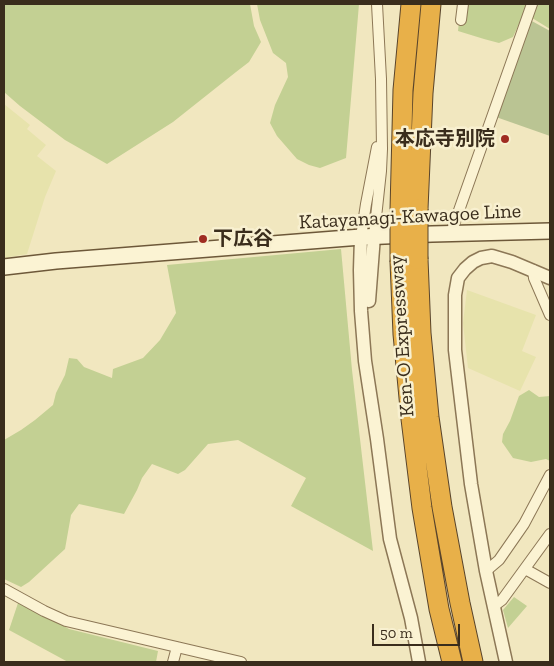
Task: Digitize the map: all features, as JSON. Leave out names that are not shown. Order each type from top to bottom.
[{"type":"highway","name":"Ken-O Expressway","points":[[410,4],[403,90],[409,209],[409,260],[403,334],[422,508],[439,609],[452,662]]},
{"type":"highway","name":"Ken-O Expressway","points":[[409,209],[423,93],[430,4]]},
{"type":"highway","name":"Ken-O Expressway","points":[[409,260],[421,333],[429,417],[442,507],[473,662]]},
{"type":"main road","name":"Katayanagi-Kawagoe Line","points":[[4,267],[56,261],[368,237],[550,231]]},
{"type":"street","points":[[377,4],[382,106],[378,141],[364,211],[368,237],[360,270],[362,331],[390,539],[411,618],[419,662]]},
{"type":"street","points":[[461,20],[463,4]]},
{"type":"street","points":[[452,233],[532,4]]},
{"type":"street","points":[[506,662],[486,571],[471,484],[455,350],[455,295],[458,278],[465,268],[481,258],[492,256],[534,270],[550,278]]},
{"type":"street","points":[[534,270],[534,278],[550,315]]},
{"type":"street","points":[[486,571],[499,560],[520,532],[550,477]]},
{"type":"street","points":[[494,606],[502,600],[550,534]]},
{"type":"street","points":[[525,569],[550,583]]},
{"type":"street","points":[[4,588],[44,611],[66,621],[242,662]]},
{"type":"street","points":[[173,662],[177,647]]},
{"type":"shaded area","points":[[4,104],[30,125],[27,129],[46,145],[37,156],[56,171],[45,197],[27,254],[4,258]]},
{"type":"shaded area","points":[[467,290],[536,315],[522,351],[536,357],[520,391],[468,368],[463,323]]},
{"type":"green space","points":[[4,4],[250,4],[254,26],[261,42],[249,62],[173,122],[107,164],[65,140],[4,92]]},
{"type":"green space","points":[[257,4],[359,4],[346,158],[320,168],[309,165],[297,159],[277,136],[270,123],[275,105],[288,77],[286,63],[273,53],[260,20]]},
{"type":"green space","points":[[461,4],[550,4],[550,29],[524,13],[513,37],[499,43],[484,39],[458,31]]},
{"type":"green space","points":[[530,20],[550,31],[550,136],[496,117]]},
{"type":"green space","points":[[341,249],[352,370],[373,551],[291,506],[306,478],[238,440],[208,444],[185,470],[178,474],[152,464],[142,478],[124,514],[79,504],[71,515],[65,549],[21,587],[4,579],[4,440],[35,420],[53,405],[56,393],[65,375],[69,358],[77,359],[84,367],[112,378],[113,369],[143,358],[160,340],[176,313],[167,265]]},
{"type":"green space","points":[[529,390],[539,397],[550,396],[550,461],[546,459],[531,462],[513,458],[502,442],[503,434],[519,396]]},
{"type":"green space","points":[[514,597],[527,606],[508,628],[503,610]]},
{"type":"green space","points":[[19,600],[69,629],[158,651],[156,662],[68,662],[9,630]]},
{"type":"place","name":"本応寺別院","points":[[505,139]]},
{"type":"place","name":"下広谷","points":[[203,239]]}]
